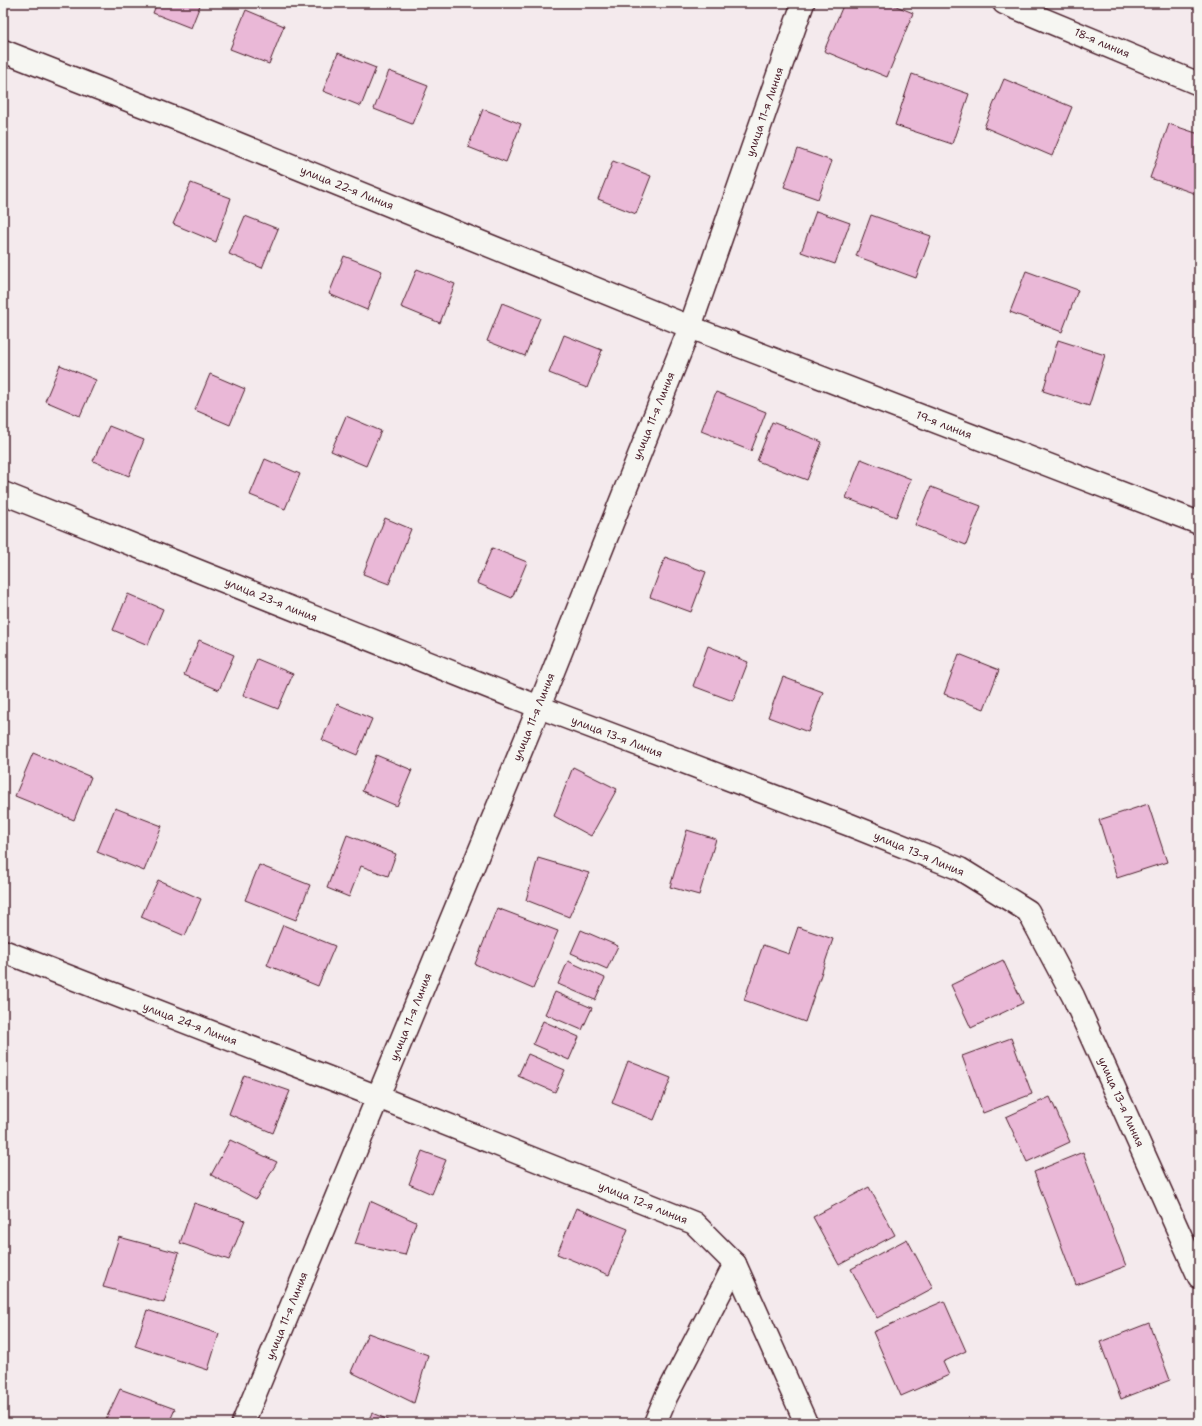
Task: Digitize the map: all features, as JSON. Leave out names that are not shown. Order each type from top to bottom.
[{"type":"street","name":"улица 11-я Линия","points":[[243,1423],[539,707],[690,327],[803,3]]},
{"type":"street","name":"18-я линия","points":[[1004,3],[1199,84]]},
{"type":"street","name":"улица 22-я Линия","points":[[3,51],[190,124],[690,327]]},
{"type":"street","name":"19-я линия","points":[[690,327],[1199,523]]},
{"type":"street","name":"улица 23-я линия","points":[[3,494],[539,707]]},
{"type":"street","name":"улица 13-я Линия","points":[[539,707],[850,825],[960,869],[1028,911],[1073,996],[1199,1277]]},
{"type":"street","name":"улица 24-я Линия","points":[[3,951],[378,1097]]},
{"type":"street","name":"улица 12-я линия","points":[[378,1097],[694,1224],[735,1264],[806,1423]]},
{"type":"street","points":[[655,1423],[666,1397],[735,1264]]},
{"type":"building","points":[[157,3],[201,3],[191,28],[153,13]]},
{"type":"building","points":[[844,3],[889,3],[913,13],[887,77],[824,51]]},
{"type":"building","points":[[246,10],[284,26],[269,64],[230,49]]},
{"type":"building","points":[[338,53],[376,68],[361,106],[323,91]]},
{"type":"building","points":[[389,71],[428,86],[412,124],[374,109]]},
{"type":"building","points":[[912,74],[969,94],[952,144],[895,125]]},
{"type":"building","points":[[1004,79],[1072,107],[1052,156],[984,127]]},
{"type":"building","points":[[483,109],[521,124],[506,162],[468,147]]},
{"type":"building","points":[[1169,124],[1199,134],[1199,195],[1150,178]]},
{"type":"building","points":[[798,149],[832,161],[818,199],[784,187]]},
{"type":"building","points":[[613,161],[651,176],[636,214],[598,199]]},
{"type":"building","points":[[191,183],[231,198],[216,242],[173,224]]},
{"type":"building","points":[[816,211],[850,223],[835,264],[801,252]]},
{"type":"building","points":[[871,215],[931,236],[916,278],[856,256]]},
{"type":"building","points":[[245,216],[278,229],[262,268],[229,254]]},
{"type":"building","points":[[344,256],[382,271],[367,310],[329,294]]},
{"type":"building","points":[[417,269],[455,284],[440,323],[401,307]]},
{"type":"building","points":[[1026,271],[1078,290],[1062,332],[1010,312]]},
{"type":"building","points":[[502,303],[540,318],[525,356],[487,341]]},
{"type":"building","points":[[564,335],[602,350],[587,388],[549,373]]},
{"type":"building","points":[[1058,340],[1105,355],[1089,406],[1043,391]]},
{"type":"building","points":[[60,365],[96,380],[80,416],[45,401]]},
{"type":"building","points":[[210,374],[245,389],[230,425],[195,410]]},
{"type":"building","points":[[716,392],[766,412],[751,451],[701,431]]},
{"type":"building","points":[[346,416],[381,431],[366,466],[331,451]]},
{"type":"building","points":[[772,422],[822,442],[807,480],[757,461]]},
{"type":"building","points":[[109,426],[144,440],[129,476],[93,461]]},
{"type":"building","points":[[265,459],[300,474],[285,509],[250,495]]},
{"type":"building","points":[[861,459],[911,479],[896,517],[846,498]]},
{"type":"building","points":[[931,487],[981,506],[966,545],[915,525]]},
{"type":"building","points":[[385,518],[411,529],[389,584],[363,574]]},
{"type":"building","points":[[492,548],[527,562],[512,598],[477,583]]},
{"type":"building","points":[[665,557],[706,572],[691,612],[650,597]]},
{"type":"building","points":[[128,594],[163,609],[148,645],[113,630]]},
{"type":"building","points":[[199,640],[234,655],[219,690],[184,675]]},
{"type":"building","points":[[708,646],[748,662],[733,701],[693,686]]},
{"type":"building","points":[[959,654],[999,670],[984,709],[944,694]]},
{"type":"building","points":[[257,659],[293,674],[278,709],[243,695]]},
{"type":"building","points":[[783,677],[823,692],[808,732],[768,717]]},
{"type":"building","points":[[337,704],[372,719],[357,755],[322,740]]},
{"type":"building","points":[[33,753],[91,777],[74,820],[15,796]]},
{"type":"building","points":[[376,755],[412,770],[397,806],[362,791]]},
{"type":"building","points":[[573,767],[617,789],[591,836],[554,816]]},
{"type":"building","points":[[1148,804],[1167,862],[1117,878],[1099,820]]},
{"type":"building","points":[[115,808],[162,826],[144,871],[97,852]]},
{"type":"building","points":[[687,830],[716,839],[699,895],[670,887]]},
{"type":"building","points":[[347,835],[396,854],[388,876],[361,866],[349,897],[327,888]]},
{"type":"building","points":[[538,858],[589,873],[569,917],[526,900]]},
{"type":"building","points":[[259,865],[310,885],[296,920],[245,900]]},
{"type":"building","points":[[158,880],[201,899],[185,936],[141,917]]},
{"type":"building","points":[[497,908],[558,931],[533,989],[475,964]]},
{"type":"building","points":[[283,925],[335,946],[318,986],[267,965]]},
{"type":"building","points":[[798,927],[833,939],[805,1022],[744,1000],[763,945],[789,954]]},
{"type":"building","points":[[581,930],[618,946],[607,969],[571,953]]},
{"type":"building","points":[[1003,960],[1023,1003],[971,1028],[951,985]]},
{"type":"building","points":[[568,961],[605,978],[595,1000],[558,984]]},
{"type":"building","points":[[555,992],[592,1008],[582,1030],[545,1014]]},
{"type":"building","points":[[543,1021],[579,1037],[569,1060],[533,1044]]},
{"type":"building","points":[[1011,1038],[1032,1094],[983,1113],[962,1056]]},
{"type":"building","points":[[528,1054],[565,1070],[555,1092],[518,1076]]},
{"type":"building","points":[[628,1061],[671,1078],[654,1120],[612,1103]]},
{"type":"building","points":[[244,1075],[290,1091],[273,1133],[229,1114]]},
{"type":"building","points":[[1050,1097],[1070,1142],[1027,1162],[1006,1117]]},
{"type":"building","points":[[230,1140],[277,1162],[256,1199],[211,1175]]},
{"type":"building","points":[[422,1151],[446,1160],[432,1194],[409,1184]]},
{"type":"building","points":[[1083,1152],[1126,1266],[1076,1285],[1034,1172]]},
{"type":"building","points":[[869,1187],[895,1235],[839,1265],[813,1217]]},
{"type":"building","points":[[370,1201],[416,1222],[405,1255],[355,1244]]},
{"type":"building","points":[[194,1203],[245,1220],[229,1260],[180,1243]]},
{"type":"building","points":[[576,1208],[628,1229],[609,1275],[557,1254]]},
{"type":"building","points":[[119,1237],[179,1253],[164,1303],[103,1287]]},
{"type":"building","points":[[907,1239],[933,1288],[877,1318],[851,1269]]},
{"type":"building","points":[[944,1301],[966,1351],[943,1362],[949,1375],[901,1396],[873,1332]]},
{"type":"building","points":[[147,1310],[219,1334],[208,1370],[135,1346]]},
{"type":"building","points":[[1149,1323],[1170,1380],[1121,1399],[1100,1342]]},
{"type":"building","points":[[368,1333],[428,1355],[414,1403],[351,1372]]},
{"type":"building","points":[[120,1389],[175,1409],[169,1423],[104,1423]]},
{"type":"building","points":[[372,1413],[396,1423],[367,1423]]}]
